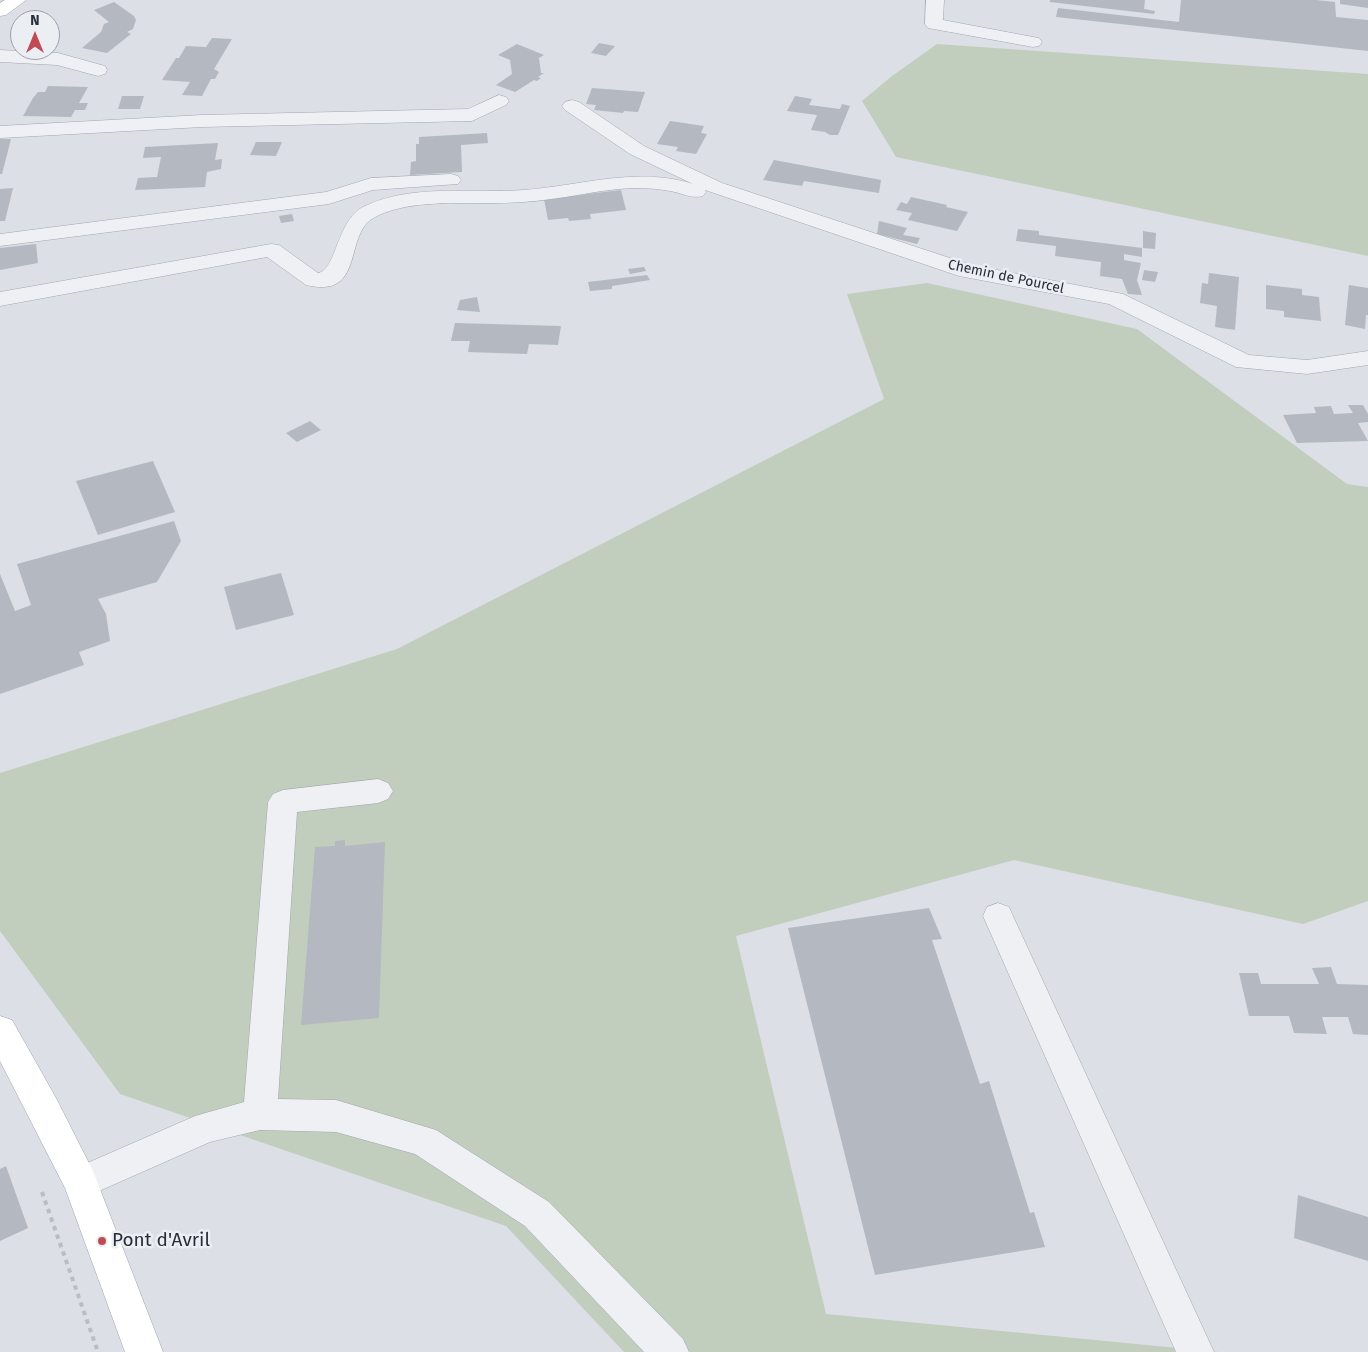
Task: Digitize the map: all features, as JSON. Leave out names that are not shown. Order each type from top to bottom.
[{"type":"main road","points":[[0,11],[17,0]]},
{"type":"main road","points":[[0,1030],[44,1109],[81,1183],[144,1352]]},
{"type":"street","points":[[935,0],[934,24],[1034,42]]},
{"type":"street","points":[[0,56],[58,60],[98,70]]},
{"type":"street","points":[[0,132],[202,121],[472,115],[499,101]]},
{"type":"street","name":"Chemin de Pourcel","points":[[572,106],[637,150],[714,187],[967,271],[1115,299],[1244,362],[1307,367],[1368,358]]},
{"type":"street","points":[[0,240],[329,198],[371,184],[488,178]]},
{"type":"street","points":[[0,299],[271,250],[314,280],[331,277],[340,269],[351,230],[356,224],[368,213],[406,202],[468,196],[523,196],[609,185],[662,182],[688,188],[715,202]]},
{"type":"street","points":[[260,1114],[283,802],[378,791]]},
{"type":"street","points":[[998,916],[1195,1352]]},
{"type":"street","points":[[81,1183],[138,1156],[207,1127],[260,1114],[336,1116],[424,1142],[536,1214],[670,1352]]},
{"type":"path","points":[[40,1183],[98,1352]]},
{"type":"green space","points":[[937,44],[1368,74],[1368,256],[896,157],[862,101],[892,76]]},
{"type":"green space","points":[[927,283],[1137,329],[1347,484],[1368,487],[1368,901],[1303,924],[1014,860],[736,936],[826,1314],[1219,1352],[624,1352],[506,1226],[120,1094],[0,931],[0,773],[397,649],[884,399],[847,294]]},
{"type":"building","points":[[1050,0],[1145,0],[1144,9],[1155,11],[1154,14],[1050,2]]},
{"type":"building","points":[[1181,0],[1316,0],[1335,2],[1336,17],[1368,20],[1368,51],[1056,17],[1058,8],[1179,22]]},
{"type":"building","points":[[1340,0],[1368,0],[1368,8],[1340,4]]},
{"type":"building","points":[[114,2],[134,16],[136,20],[133,29],[127,32],[131,34],[107,53],[82,48],[101,32],[104,24],[109,22],[94,10]]},
{"type":"building","points":[[212,38],[232,39],[214,69],[219,72],[215,79],[211,79],[202,96],[182,95],[190,82],[162,80],[186,46],[206,47]]},
{"type":"building","points":[[599,43],[615,46],[606,56],[591,53]]},
{"type":"building","points":[[517,44],[544,55],[539,58],[541,73],[544,73],[538,77],[541,78],[537,81],[534,80],[515,92],[496,85],[512,74],[510,60],[498,55]]},
{"type":"building","points":[[48,86],[88,87],[79,103],[88,103],[85,110],[75,110],[71,117],[23,116],[38,92],[45,92]]},
{"type":"building","points":[[592,88],[645,92],[638,112],[624,111],[623,113],[594,110],[596,105],[586,104]]},
{"type":"building","points":[[122,96],[144,96],[140,109],[118,109]]},
{"type":"building","points":[[795,96],[812,99],[809,105],[840,109],[842,104],[850,106],[838,135],[811,130],[817,115],[787,111]]},
{"type":"building","points":[[670,121],[704,126],[701,133],[707,134],[696,154],[676,151],[678,147],[657,144]]},
{"type":"building","points":[[487,133],[488,143],[461,145],[462,172],[410,175],[411,162],[416,161],[416,144],[419,144],[419,137]]},
{"type":"building","points":[[0,139],[11,139],[2,174],[0,174]]},
{"type":"building","points":[[256,142],[282,142],[276,156],[250,155]]},
{"type":"building","points":[[218,143],[215,160],[222,159],[221,169],[207,172],[205,187],[135,190],[138,178],[157,177],[161,157],[143,158],[145,147]]},
{"type":"building","points":[[774,160],[881,180],[879,193],[804,181],[802,186],[763,180]]},
{"type":"building","points":[[13,188],[5,221],[0,221],[0,189]]},
{"type":"building","points":[[621,190],[626,210],[590,214],[591,219],[569,221],[568,218],[548,220],[544,199]]},
{"type":"building","points":[[911,197],[968,212],[957,231],[908,220],[912,213],[896,210],[901,202],[907,204]]},
{"type":"building","points":[[292,214],[294,221],[281,223],[279,216]]},
{"type":"building","points":[[879,221],[907,228],[903,235],[920,238],[917,244],[877,234]]},
{"type":"building","points":[[1018,229],[1039,231],[1039,235],[1142,248],[1142,257],[1124,254],[1124,260],[1141,263],[1137,280],[1142,295],[1128,294],[1122,279],[1100,276],[1101,262],[1055,256],[1056,246],[1016,241]]},
{"type":"building","points":[[1143,231],[1156,233],[1155,249],[1143,248]]},
{"type":"building","points":[[36,244],[38,263],[0,270],[0,248]]},
{"type":"building","points":[[644,267],[646,271],[630,274],[628,269]]},
{"type":"building","points":[[1144,270],[1158,272],[1155,282],[1142,280]]},
{"type":"building","points":[[1209,273],[1239,277],[1235,330],[1215,327],[1217,306],[1200,303],[1202,283],[1208,284]]},
{"type":"building","points":[[647,275],[650,280],[612,286],[612,289],[590,291],[588,282]]},
{"type":"building","points":[[1266,285],[1302,289],[1302,295],[1319,297],[1321,321],[1284,317],[1284,311],[1266,309]]},
{"type":"building","points":[[1349,285],[1368,288],[1368,315],[1366,315],[1365,329],[1345,325]]},
{"type":"building","points":[[477,297],[480,312],[457,310],[460,300]]},
{"type":"building","points":[[455,323],[561,326],[558,345],[529,344],[527,354],[468,352],[470,341],[451,341]]},
{"type":"building","points":[[1348,405],[1363,405],[1368,414],[1368,422],[1358,423],[1368,441],[1297,443],[1283,415],[1316,413],[1314,407],[1331,406],[1334,414],[1353,413]]},
{"type":"building","points":[[310,421],[321,430],[297,442],[286,433]]},
{"type":"building","points":[[153,461],[175,512],[98,535],[76,481]]},
{"type":"building","points":[[174,521],[181,541],[157,582],[98,599],[106,614],[110,641],[79,652],[84,665],[0,694],[0,574],[15,611],[31,605],[17,564]]},
{"type":"building","points":[[281,573],[294,615],[236,630],[224,587]]},
{"type":"building","points":[[345,840],[345,846],[385,842],[379,1018],[301,1025],[315,847],[335,846],[335,841]]},
{"type":"building","points":[[929,908],[942,939],[932,940],[980,1084],[989,1081],[1030,1213],[1034,1212],[1045,1247],[875,1275],[788,928]]},
{"type":"building","points":[[1331,967],[1337,984],[1368,985],[1368,1035],[1353,1034],[1348,1017],[1322,1017],[1327,1034],[1294,1033],[1289,1016],[1249,1016],[1239,973],[1258,973],[1261,984],[1319,984],[1312,968]]},
{"type":"building","points":[[6,1166],[28,1228],[0,1241],[0,1169]]},
{"type":"building","points":[[1298,1195],[1368,1217],[1368,1261],[1294,1238]]},
{"type":"place","name":"Pont d'Avril","points":[[102,1241]]}]
